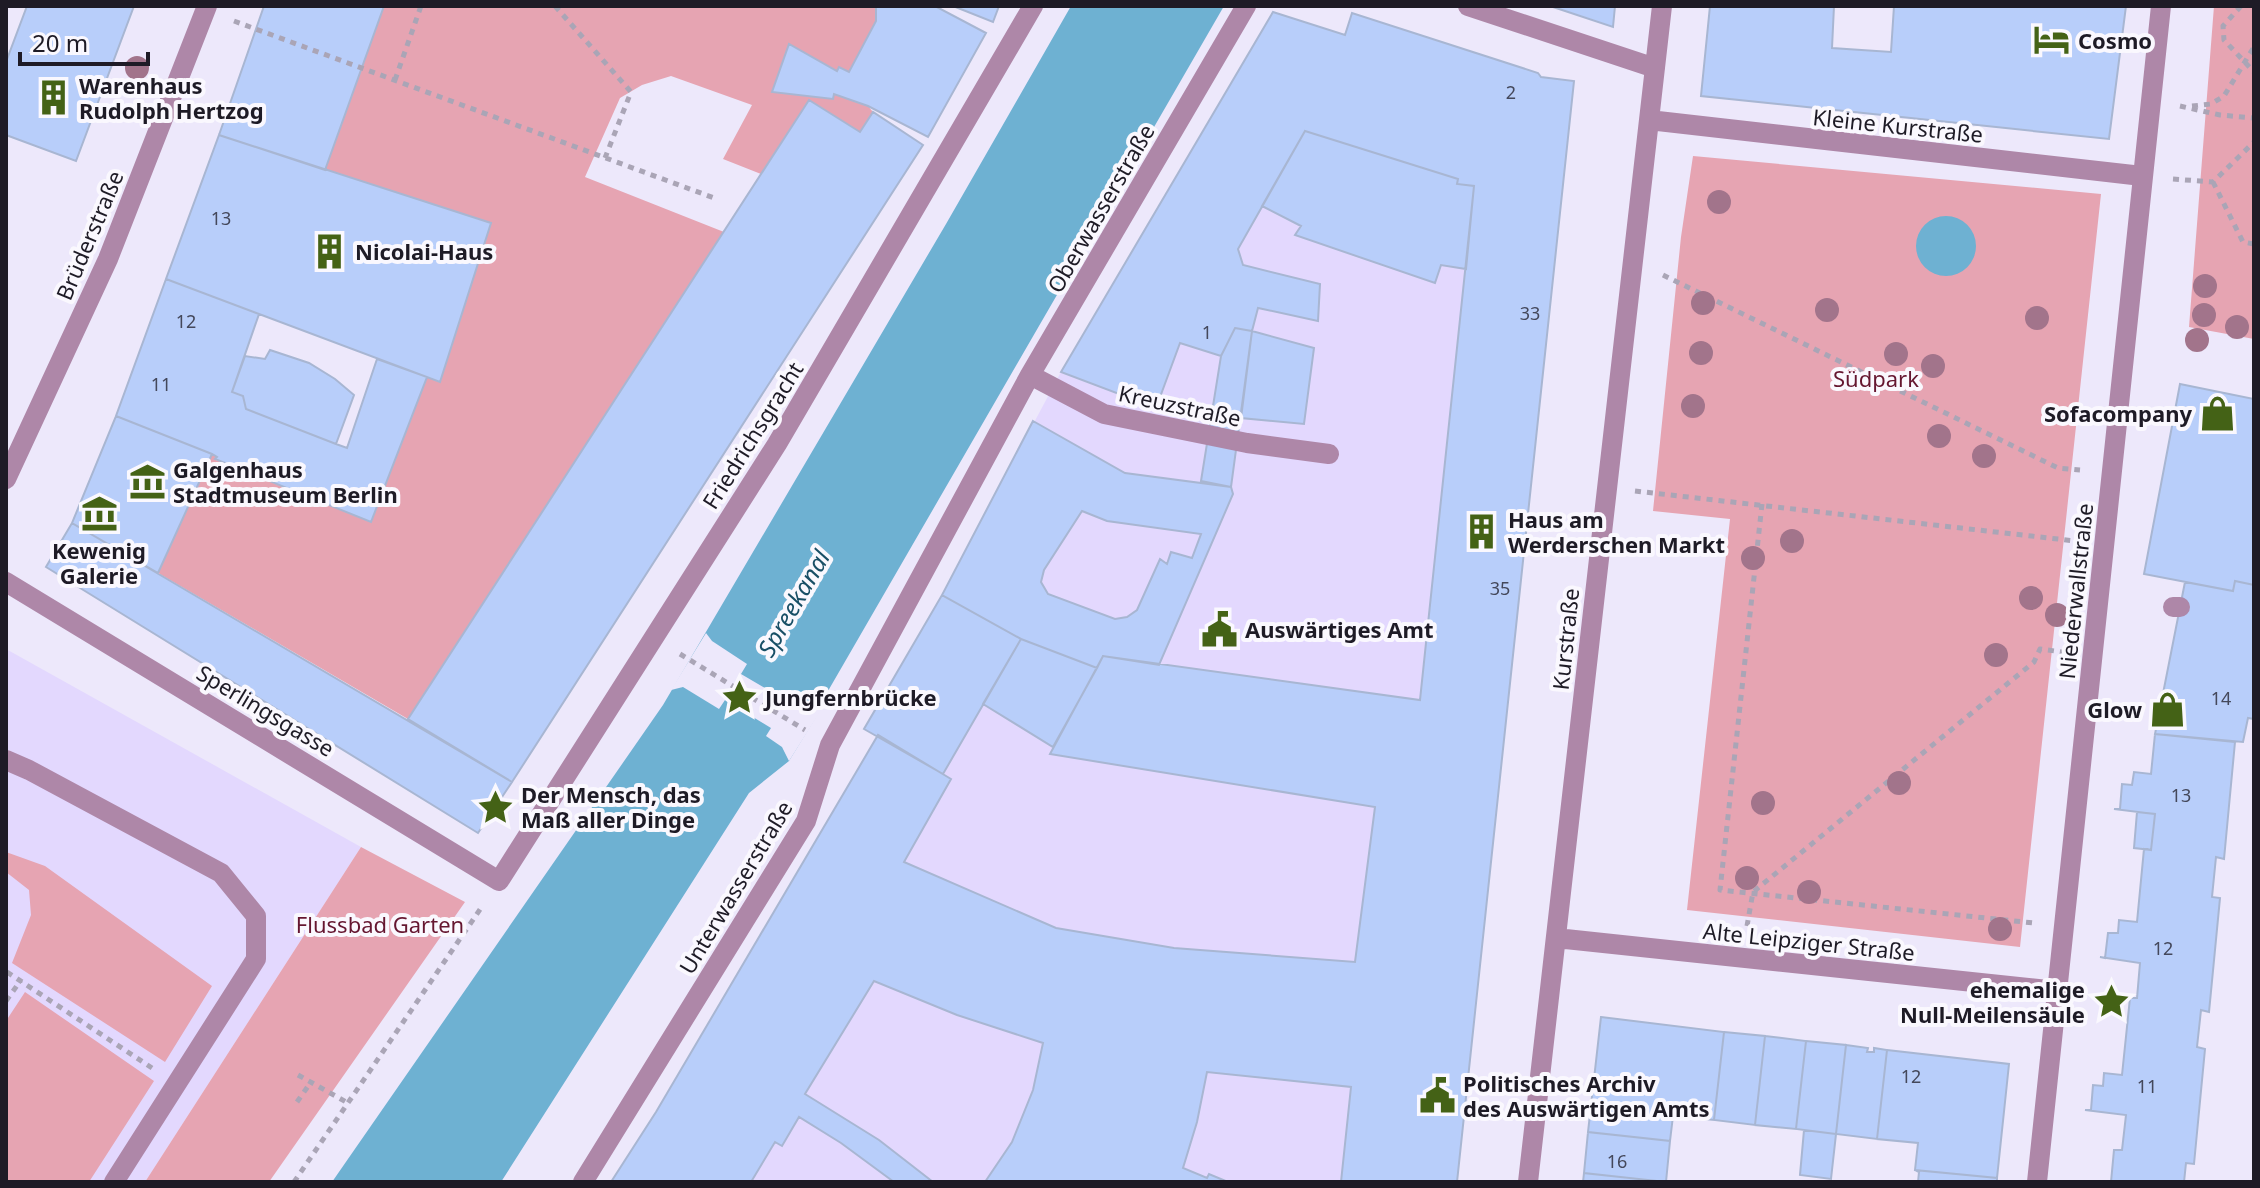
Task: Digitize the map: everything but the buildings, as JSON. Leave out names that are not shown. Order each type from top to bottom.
[{"type":"street","name":"Friedrichsgracht","points":[[499,881],[777,444],[1033,6]]},
{"type":"street","name":"Oberwasserstraße","points":[[997,436],[1246,6]]},
{"type":"street","points":[[1468,6],[1655,68]]},
{"type":"street","name":"Kurstraße","points":[[1528,1182],[1662,6]]},
{"type":"street","name":"Niederwallstraße","points":[[2037,1182],[2161,6]]},
{"type":"street","name":"Brüderstraße","points":[[6,479],[108,259],[206,8]]},
{"type":"street","name":"Kleine Kurstraße","points":[[1649,120],[2142,176]]},
{"type":"street","name":"Kreuzstraße","points":[[1030,375],[1104,414],[1247,443],[1329,454]]},
{"type":"street","name":"Unterwasserstraße","points":[[583,1182],[806,821],[830,745],[997,436]]},
{"type":"street","name":"Sperlingsgasse","points":[[6,582],[485,869],[499,881]]},
{"type":"street","points":[[6,760],[221,873],[256,916],[256,959],[114,1182]]},
{"type":"street","name":"Alte Leipziger Straße","points":[[1556,938],[2057,991]]},
{"type":"path","points":[[395,80],[421,6]]},
{"type":"path","points":[[555,6],[631,92],[605,158]]},
{"type":"path","points":[[2241,6],[2223,26],[2224,40],[2254,72]]},
{"type":"path","points":[[206,8],[717,199]]},
{"type":"path","points":[[2254,47],[2220,100],[2187,106],[2220,115],[2254,118]]},
{"type":"path","points":[[2173,179],[2213,182],[2254,142]]},
{"type":"path","points":[[2213,182],[2243,242],[2254,244]]},
{"type":"path","points":[[1632,264],[1677,280],[2058,468],[2082,470]]},
{"type":"path","points":[[1607,489],[2075,541]]},
{"type":"path","points":[[1762,504],[1720,890],[2035,923]]},
{"type":"path","points":[[1751,902],[1753,892],[2034,662],[2040,649],[2063,652]]},
{"type":"path","points":[[686,658],[796,725]]},
{"type":"path","points":[[294,1182],[499,881]]},
{"type":"path","points":[[7,972],[176,1084]]},
{"type":"path","points":[[6,1001],[21,980]]},
{"type":"path","points":[[298,1075],[348,1103]]},
{"type":"path","points":[[297,1102],[311,1082]]},
{"type":"shaded area","name":"Auswärtiges Amt","points":[[1273,12],[1345,35],[1352,13],[1538,73],[1541,77],[1574,81],[1457,1182],[611,1182],[656,1112],[878,736],[864,729],[942,595],[1061,372]]},
{"type":"shaded area","points":[[6,649],[361,847],[145,1182],[6,1182]]},
{"type":"green space","points":[[384,6],[876,6],[876,21],[849,72],[839,67],[837,71],[789,44],[772,92],[832,99],[834,94],[868,106],[873,112],[860,132],[809,100],[761,174],[723,159],[752,105],[671,76],[642,85],[620,98],[585,177],[724,232],[408,719],[158,573],[212,454],[217,457],[216,460],[371,522],[427,377],[439,381],[325,170]]},
{"type":"green space","points":[[2214,6],[2254,6],[2254,339],[2189,327]]},
{"type":"green space","name":"Südpark","points":[[1693,156],[2101,194],[2020,947],[1687,910],[1730,519],[1653,511],[1681,237]]},
{"type":"green space","name":"Flussbad Garten","points":[[361,847],[465,902],[269,1182],[145,1182]]},
{"type":"green space","points":[[6,852],[45,866],[212,986],[165,1062],[12,963],[31,915],[29,890],[6,872]]},
{"type":"green space","points":[[25,992],[154,1081],[89,1182],[6,1182],[6,1021]]},
{"type":"water","name":"Spreekanal","points":[[1071,6],[1224,6],[789,761],[749,793],[501,1182],[332,1182],[663,705]]},
{"type":"water","points":[[1946,216],[1958,218],[1967,225],[1974,234],[1974,258],[1967,267],[1958,274],[1946,276],[1934,274],[1925,267],[1918,258],[1916,246],[1918,234],[1925,225],[1934,218]]},
{"type":"pier","name":"Jungfernbrücke","points":[[706,633],[712,641],[747,664],[741,674],[787,701],[792,694],[809,702],[827,701],[789,761],[782,747],[766,736],[771,728],[725,700],[719,709],[683,687],[671,690]]},
{"type":"place","name":"Cosmo","points":[[2052,40]]},
{"type":"place","name":"Warenhaus Rudolph Hertzog","points":[[53,98]]},
{"type":"place","name":"Nicolai-Haus","points":[[329,251]]},
{"type":"place","name":"Sofacompany","points":[[2218,413]]},
{"type":"place","name":"Galgenhaus Stadtmuseum Berlin","points":[[147,482]]},
{"type":"place","name":"Kewenig Galerie","points":[[99,514]]},
{"type":"place","name":"Haus am Werderschen Markt","points":[[1482,532]]},
{"type":"place","name":"Auswärtiges Amt","points":[[1219,629]]},
{"type":"place","name":"Jungfernbrücke","points":[[739,697]]},
{"type":"place","name":"Glow","points":[[2168,709]]},
{"type":"place","name":"Der Mensch, das Maß aller Dinge","points":[[495,807]]},
{"type":"place","name":"ehemalige Null-Meilensäule","points":[[2111,1002]]},
{"type":"place","name":"Politisches Archiv des Auswärtigen Amts","points":[[1437,1096]]}]
